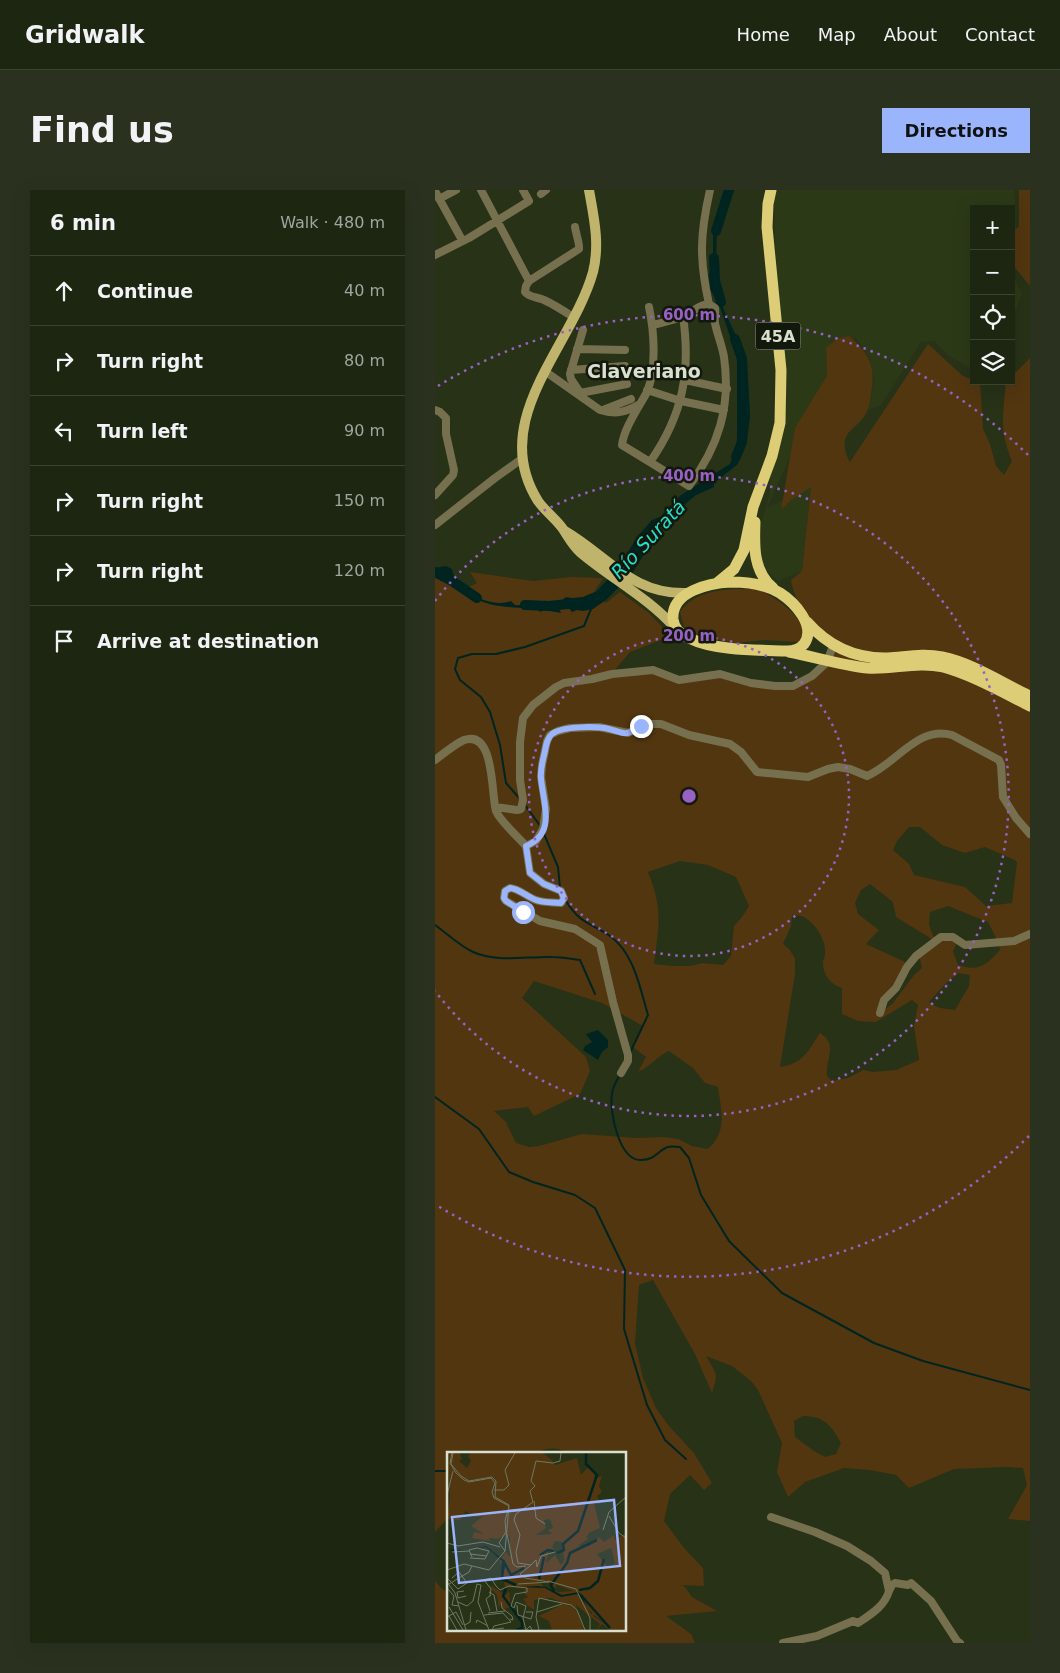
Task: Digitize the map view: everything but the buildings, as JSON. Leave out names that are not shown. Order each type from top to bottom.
[{"type":"highway","name":"45A","points":[[763,480],[777,439],[781,396],[781,370],[767,227],[771,190]]},
{"type":"highway","points":[[763,480],[753,507],[745,550],[739,562],[727,577],[717,583],[687,593],[679,600],[674,609],[673,619],[678,632],[701,643],[715,646],[787,651],[827,662],[867,668],[909,665],[943,667],[1030,706]]},
{"type":"highway","points":[[763,480],[755,515],[755,557],[762,576],[791,602],[813,630],[833,646],[857,656],[869,658],[925,655],[943,657],[963,664],[1030,696]]},
{"type":"highway","points":[[717,583],[753,583],[778,592]]},
{"type":"highway","points":[[787,651],[801,647],[807,638],[808,628],[803,618]]},
{"type":"main road","points":[[589,190],[597,237],[596,254],[589,284],[529,403],[524,421],[523,458],[529,482],[539,502],[564,530],[574,536],[629,590],[651,605],[678,632]]},
{"type":"main road","points":[[609,570],[645,587],[673,594],[687,593]]},
{"type":"street","points":[[456,190],[437,195],[462,240]]},
{"type":"street","points":[[481,190],[529,282]]},
{"type":"street","points":[[435,255],[529,201],[523,190]]},
{"type":"street","points":[[709,304],[703,276],[701,244],[704,214],[710,190]]},
{"type":"street","points":[[573,317],[542,299],[528,295],[525,292],[529,282],[579,249],[575,226]]},
{"type":"street","points":[[649,306],[653,325],[653,359],[647,390],[622,445],[689,486],[707,460],[721,424],[724,410],[727,388],[723,348],[715,324],[715,308],[709,304],[701,304],[692,312],[683,316],[653,325]]},
{"type":"street","points":[[650,462],[669,432],[681,401],[685,380],[686,341],[683,316]]},
{"type":"street","points":[[583,330],[571,370],[571,379],[580,393],[590,402]]},
{"type":"street","points":[[577,349],[625,350]]},
{"type":"street","points":[[571,370],[625,366]]},
{"type":"street","points":[[546,372],[602,410],[623,413],[640,404]]},
{"type":"street","points":[[685,380],[727,388]]},
{"type":"street","points":[[580,393],[627,384]]},
{"type":"street","points":[[647,390],[681,401],[724,410]]},
{"type":"street","points":[[602,410],[631,399]]},
{"type":"street","points":[[435,410],[446,418],[447,434],[455,470],[453,475],[435,495]]},
{"type":"street","points":[[435,525],[523,458]]},
{"type":"street","points":[[496,807],[521,809],[523,803],[520,770],[523,718],[533,705],[556,687],[612,674],[653,670],[679,680],[720,674],[751,683],[793,686],[812,676],[827,662],[833,646]]},
{"type":"street","points":[[526,846],[540,836],[544,822],[546,810],[541,772],[547,741],[551,735],[570,728],[599,727],[627,733],[650,723],[661,724],[689,736],[731,744],[741,752],[757,772],[806,777],[838,767],[850,769],[867,776],[931,734],[944,733],[953,735],[999,760],[1003,797],[1016,818],[1030,834]]},
{"type":"street","points":[[435,760],[466,739],[482,743],[487,754],[497,813],[526,846],[530,873],[544,884],[561,891],[564,898],[561,903],[542,902],[510,888],[505,891],[504,898],[540,921],[575,930],[601,945],[613,1002],[629,1056],[621,1073]]},
{"type":"street","points":[[880,1014],[885,1000],[896,988],[907,967],[916,956],[941,937],[953,937],[965,945],[1014,941],[1030,934]]},
{"type":"street","points":[[771,1517],[815,1532],[847,1546],[871,1561],[885,1573],[889,1591]]},
{"type":"street","points":[[783,1643],[817,1636],[853,1621],[858,1623],[875,1612],[895,1583],[908,1585],[911,1583],[931,1601],[960,1643]]},
{"type":"shaded area","points":[[777,190],[1014,190],[1015,205],[970,205],[970,368],[949,356],[934,341],[921,342],[881,405],[868,410],[874,379],[870,359],[856,338],[826,348],[827,376],[767,508],[811,486],[802,571],[778,581],[767,571],[761,558],[757,537],[770,493],[769,476],[779,447],[780,317],[774,199]]},
{"type":"shaded area","points":[[1019,190],[1030,190],[1030,286],[1015,268],[1015,230],[1019,226]]},
{"type":"shaded area","points":[[1015,280],[1022,294],[1015,311]]},
{"type":"shaded area","points":[[849,336],[867,355],[873,376],[868,409],[846,437],[846,451],[850,462],[928,344],[963,376],[970,379],[970,385],[980,385],[983,429],[990,444],[996,466],[1004,475],[1012,461],[1005,441],[1003,422],[1006,385],[1017,387],[1014,385],[1015,373],[1030,358],[1030,1521],[1008,1519],[1027,1485],[1023,1468],[954,1469],[909,1488],[896,1475],[844,1468],[805,1482],[788,1497],[777,1472],[782,1443],[758,1390],[751,1381],[732,1366],[706,1356],[716,1376],[712,1393],[695,1354],[653,1280],[639,1285],[635,1343],[643,1378],[656,1408],[669,1426],[694,1453],[712,1483],[704,1490],[690,1475],[670,1494],[664,1521],[684,1548],[703,1568],[704,1586],[679,1585],[684,1586],[692,1597],[717,1611],[666,1616],[691,1634],[695,1643],[435,1643],[435,1581],[443,1590],[447,1591],[447,1630],[626,1630],[626,1452],[565,1452],[560,1449],[551,1448],[538,1452],[447,1452],[447,1519],[435,1532],[435,571],[449,573],[469,587],[477,583],[470,572],[533,581],[571,577],[603,578],[594,592],[606,603],[620,592],[649,613],[671,636],[630,652],[613,672],[647,670],[688,680],[713,673],[747,682],[800,683],[812,676],[833,646],[813,624],[802,607],[793,590],[791,580],[802,571],[811,487],[791,500],[781,510],[795,428],[827,376],[826,348],[837,339]],"holes":[[[909,827],[920,827],[942,845],[965,853],[985,847],[1015,860],[1017,862],[1012,903],[986,906],[965,887],[914,875],[909,864],[893,850],[897,841]],[[680,861],[708,865],[736,877],[749,906],[734,926],[731,956],[723,965],[703,963],[690,966],[654,964],[659,918],[656,896],[648,872]],[[870,884],[893,902],[896,917],[935,941],[929,925],[930,912],[948,906],[988,922],[1000,950],[982,966],[965,967],[958,965],[953,951],[958,940],[941,937],[916,956],[920,959],[922,968],[914,975],[893,1003],[880,1013],[903,974],[905,962],[866,944],[879,930],[858,914],[855,903],[861,890]],[[792,915],[804,917],[811,922],[820,934],[825,948],[823,961],[825,974],[830,981],[842,988],[842,1014],[858,1021],[876,1022],[912,1000],[918,1005],[914,1026],[919,1060],[896,1070],[873,1072],[863,1070],[848,1078],[832,1081],[827,1076],[830,1052],[829,1042],[820,1033],[800,1059],[795,1063],[780,1067],[795,974],[795,958],[783,944],[791,926]],[[959,973],[970,975],[969,986],[955,1010],[944,1009],[929,1002],[949,980]],[[534,981],[602,1003],[643,1026],[633,1047],[646,1057],[638,1072],[669,1051],[693,1068],[705,1083],[718,1087],[722,1120],[721,1128],[708,1149],[692,1146],[678,1139],[663,1137],[637,1138],[582,1134],[539,1146],[529,1147],[516,1143],[506,1122],[494,1111],[528,1107],[534,1116],[580,1094],[590,1071],[586,1057],[522,998]],[[803,1416],[817,1418],[831,1427],[841,1443],[836,1454],[825,1457],[795,1437],[794,1421]]]},
{"type":"shaded area","points":[[750,589],[764,592],[785,606],[798,619],[801,625],[803,632],[799,642],[764,640],[736,643],[698,636],[684,627],[680,612],[691,601],[712,592]]},
{"type":"water","points":[[725,190],[729,190],[730,203],[724,221],[717,225],[716,266],[713,276],[724,310],[738,340],[741,449],[738,464],[714,483],[714,487],[696,495],[669,517],[661,526],[632,574],[606,600],[593,609],[572,612],[568,607],[559,608],[561,613],[544,610],[540,612],[538,609],[489,604],[470,595],[452,575],[435,572],[435,568],[446,566],[452,569],[455,577],[467,591],[475,596],[494,602],[503,603],[511,601],[515,605],[535,605],[539,608],[544,606],[554,607],[566,597],[583,597],[597,591],[620,566],[637,537],[652,520],[660,517],[681,495],[730,464],[736,451],[737,439],[737,357],[720,307],[710,289],[709,275],[713,262],[715,225],[723,211]]},
{"type":"water","points":[[598,1030],[608,1040],[608,1047],[602,1052],[598,1060],[583,1050],[585,1046],[592,1042],[586,1034]]},
{"type":"waterway","name":"Río Suratá","points":[[716,231],[729,190]]},
{"type":"waterway","name":"Río Suratá","points":[[714,258],[715,281],[721,302]]},
{"type":"waterway","name":"Río Suratá","points":[[735,339],[742,359],[745,415],[742,442],[736,457]]},
{"type":"waterway","name":"Río Suratá","points":[[435,572],[477,598]]},
{"type":"waterway","name":"Río Suratá","points":[[525,605],[549,606],[568,604]]},
{"type":"waterway","points":[[520,799],[506,783],[500,745],[490,712],[481,697],[460,680],[455,669],[458,658],[472,654],[496,654],[525,647],[584,626],[591,609]]},
{"type":"waterway","points":[[525,805],[541,827]]},
{"type":"waterway","points":[[544,834],[558,867],[560,888]]},
{"type":"waterway","points":[[566,901],[576,915],[618,943],[635,972],[648,1015],[630,1053]]},
{"type":"waterway","points":[[435,925],[463,946],[483,955],[502,958],[553,957],[580,960],[595,994]]},
{"type":"waterway","points":[[619,1076],[612,1092],[612,1112],[617,1134],[627,1152],[633,1158],[646,1160],[668,1147],[680,1147],[689,1158],[701,1195],[729,1241],[782,1293],[874,1343],[923,1361],[1030,1390]]},
{"type":"waterway","points":[[435,1097],[479,1129],[509,1172],[533,1182],[575,1195],[595,1208],[625,1270],[624,1329],[647,1405],[665,1440],[686,1459]]},
{"type":"waterway","points":[[435,1471],[447,1471]]},
{"type":"district","name":"Claveriano","points":[[644,371]]},
{"type":"route","points":[[523,912],[506,901],[504,898],[505,891],[513,888],[542,902],[561,903],[564,898],[561,891],[544,884],[534,877],[528,867],[526,846],[540,836],[546,810],[541,772],[547,741],[554,732],[570,728],[599,727],[627,733],[641,726]]}]
